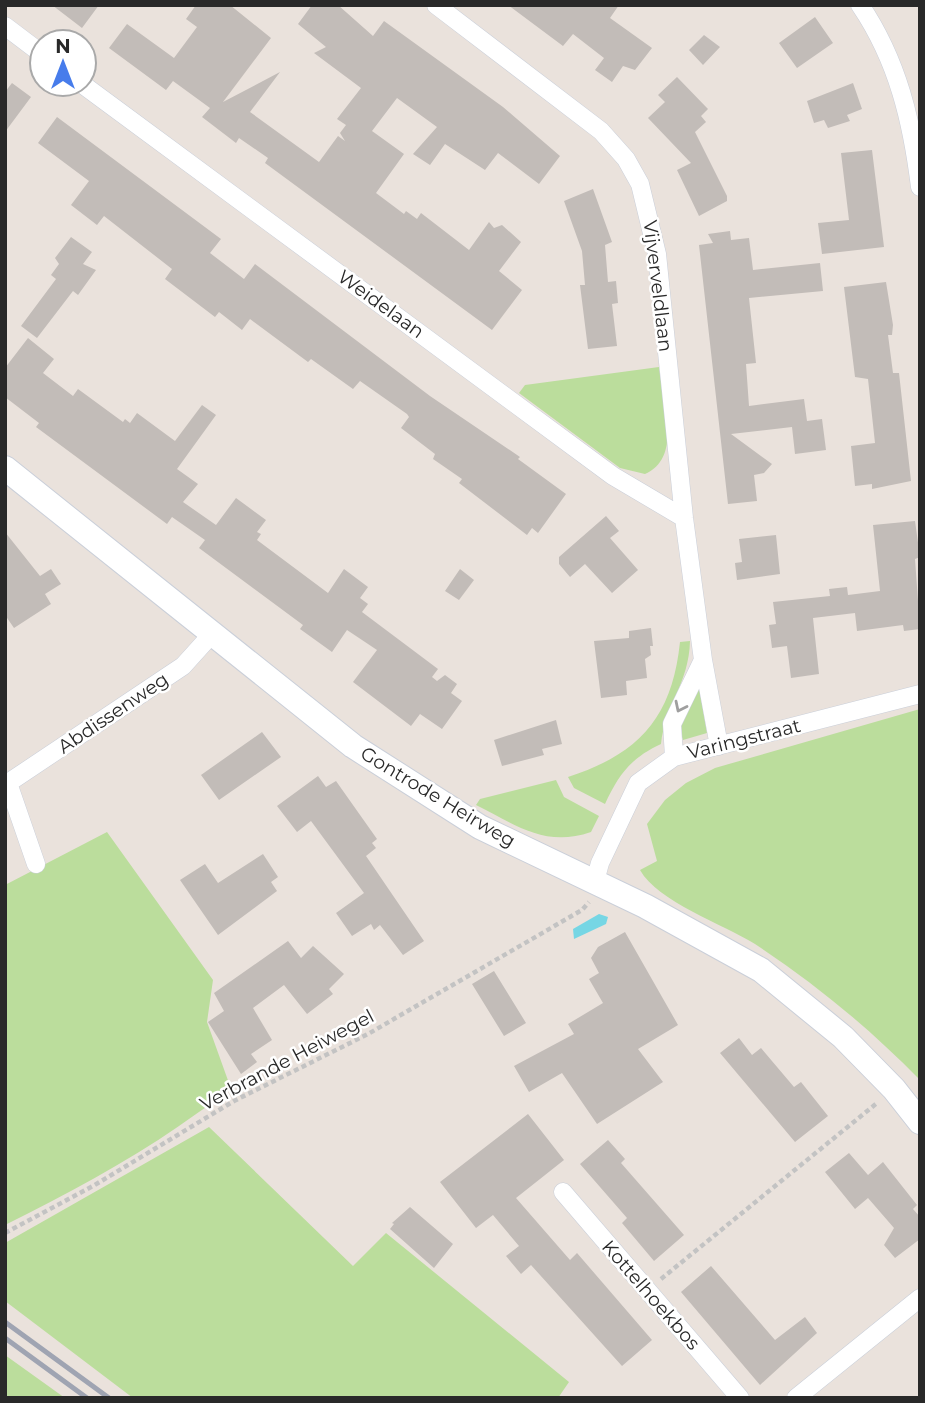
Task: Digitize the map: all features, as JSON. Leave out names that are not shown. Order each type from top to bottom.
[{"type":"street","name":"Vijverveldlaan","points":[[436,5],[601,131],[626,159],[640,184],[657,254],[684,518],[703,660],[719,746]]},
{"type":"street","points":[[860,5],[883,43],[899,82],[914,135],[920,187]]},
{"type":"street","points":[[5,26],[28,43]]},
{"type":"street","name":"Weidelaan","points":[[98,96],[613,475],[684,518]]},
{"type":"street","name":"Gontrode Heirweg","points":[[5,468],[345,741],[480,827],[708,938],[761,970],[843,1037],[894,1089],[920,1122]]},
{"type":"street","name":"Abdissenweg","points":[[36,864],[7,781],[183,666],[211,635]]},
{"type":"street","points":[[674,757],[672,724],[703,660]]},
{"type":"street","name":"Varingstraat","points":[[595,881],[600,863],[634,789],[648,773],[674,757],[920,694]]},
{"type":"street","name":"Kottelhoekbos","points":[[563,1192],[740,1398]]},
{"type":"street","points":[[796,1398],[920,1298]]},
{"type":"path","name":"Verbrande Heiwegel","points":[[5,1233],[93,1186],[234,1101],[368,1034],[582,910]]},
{"type":"path","points":[[647,1291],[894,1089]]},
{"type":"green space","points":[[659,367],[668,427],[667,442],[664,455],[657,466],[645,474],[620,468],[519,393],[525,385]]},
{"type":"green space","points":[[690,641],[686,669],[663,730],[661,744],[627,768],[605,804],[574,788],[568,777],[614,757],[648,729],[669,692],[680,642]]},
{"type":"green space","points":[[698,680],[707,733],[683,740],[679,728]]},
{"type":"green space","points":[[920,709],[920,1080],[862,1025],[821,991],[755,944],[692,912],[661,892],[640,870],[657,861],[647,824],[665,800],[686,783],[715,768]]},
{"type":"green space","points":[[556,780],[564,797],[599,816],[591,832],[574,836],[545,836],[518,827],[476,805],[480,799]]},
{"type":"green space","points":[[107,832],[213,980],[207,1022],[230,1086],[206,1107],[137,1153],[72,1191],[5,1225],[5,885]]},
{"type":"green space","points":[[209,1127],[353,1266],[386,1233],[569,1382],[558,1398],[133,1398],[5,1301],[5,1243]]},
{"type":"green space","points":[[5,1355],[65,1398],[5,1398]]},
{"type":"water","points":[[599,914],[608,917],[606,924],[574,939],[573,929]]},
{"type":"building","points":[[52,5],[99,5],[82,28]]},
{"type":"building","points":[[196,5],[230,5],[271,38],[223,102],[280,72],[250,112],[319,162],[338,136],[345,141],[340,133],[346,125],[337,119],[361,88],[314,53],[326,47],[298,24],[312,5],[338,5],[373,36],[384,21],[503,107],[560,156],[539,184],[498,153],[485,170],[445,144],[430,165],[413,154],[437,127],[397,98],[372,131],[404,154],[376,193],[404,214],[406,211],[417,219],[421,213],[469,250],[489,222],[494,228],[502,225],[521,242],[499,271],[522,290],[492,330],[265,163],[268,158],[239,138],[236,143],[202,117],[210,108],[173,81],[166,90],[109,48],[127,24],[174,58],[197,27],[186,19]]},
{"type":"building","points":[[508,5],[619,5],[610,18],[652,48],[635,70],[623,66],[612,82],[595,70],[604,58],[573,34],[563,46]]},
{"type":"building","points":[[815,17],[833,43],[797,68],[779,43]]},
{"type":"building","points":[[704,35],[720,47],[703,65],[689,50]]},
{"type":"building","points":[[677,77],[708,109],[701,116],[706,122],[695,132],[727,196],[727,201],[699,216],[677,170],[691,163],[648,118],[665,102],[658,95]]},
{"type":"building","points":[[12,83],[30,98],[5,132],[5,92]]},
{"type":"building","points":[[853,83],[862,109],[847,115],[850,121],[828,128],[824,120],[814,123],[807,101]]},
{"type":"building","points":[[57,117],[221,239],[210,253],[244,279],[255,264],[430,396],[520,457],[518,459],[566,494],[538,533],[532,528],[527,535],[459,483],[462,479],[433,459],[435,454],[401,428],[409,417],[407,414],[360,381],[353,389],[311,359],[308,362],[250,319],[242,330],[219,312],[215,317],[165,279],[172,269],[104,216],[97,225],[71,205],[89,181],[38,143]]},
{"type":"building","points":[[872,150],[884,247],[822,254],[818,223],[849,220],[841,153]]},
{"type":"building","points":[[593,189],[612,242],[605,245],[608,282],[616,281],[618,303],[612,304],[617,346],[588,349],[580,285],[585,285],[582,251],[564,201]]},
{"type":"building","points":[[730,231],[731,240],[749,238],[753,270],[820,263],[823,291],[749,298],[756,363],[746,364],[749,406],[804,399],[807,421],[822,419],[826,450],[795,454],[792,427],[731,434],[772,464],[764,473],[754,475],[757,501],[728,504],[699,245],[713,243],[708,234]]},
{"type":"building","points":[[71,237],[92,252],[83,264],[96,270],[78,295],[73,291],[37,338],[21,326],[56,279],[51,275],[59,264],[55,258]]},
{"type":"building","points":[[886,282],[893,325],[892,335],[888,335],[893,373],[899,373],[911,481],[872,489],[872,484],[855,486],[851,446],[875,443],[868,379],[855,377],[844,287]]},
{"type":"building","points":[[28,338],[54,359],[43,373],[73,396],[78,389],[123,422],[125,419],[130,423],[137,413],[175,441],[202,405],[216,415],[177,469],[198,484],[183,502],[216,525],[236,498],[266,520],[257,532],[261,534],[257,540],[328,593],[344,569],[368,587],[360,598],[368,604],[362,612],[438,669],[432,677],[437,681],[445,675],[457,684],[451,693],[462,701],[442,729],[420,714],[411,726],[353,682],[377,650],[347,630],[332,652],[300,629],[303,625],[199,548],[205,540],[172,517],[167,524],[36,427],[39,423],[5,397],[5,368]]},
{"type":"building","points":[[606,516],[619,531],[610,538],[638,570],[612,593],[585,564],[570,577],[559,564],[559,557]]},
{"type":"building","points":[[915,521],[920,557],[915,559],[920,629],[904,631],[903,625],[857,631],[855,613],[813,618],[819,674],[791,678],[787,646],[772,648],[769,625],[776,624],[773,602],[830,596],[829,589],[847,587],[848,595],[880,591],[873,525]]},
{"type":"building","points":[[5,532],[40,576],[51,569],[61,584],[45,594],[51,604],[14,628],[5,615]]},
{"type":"building","points":[[776,535],[780,574],[737,580],[735,563],[742,562],[739,539]]},
{"type":"building","points":[[460,569],[474,580],[459,600],[445,591]]},
{"type":"building","points":[[651,628],[653,646],[650,646],[651,655],[645,659],[647,678],[626,681],[627,695],[601,698],[594,641],[629,638],[629,631]]},
{"type":"building","points":[[556,720],[562,744],[542,749],[544,755],[502,766],[494,740]]},
{"type":"building","points":[[262,732],[281,757],[219,800],[201,775]]},
{"type":"building","points":[[318,776],[326,787],[336,781],[377,839],[372,843],[376,848],[366,856],[424,941],[403,955],[380,925],[374,930],[371,924],[352,936],[336,913],[364,893],[311,821],[297,832],[277,806]]},
{"type":"building","points":[[263,854],[278,877],[271,882],[277,891],[218,935],[180,880],[205,864],[218,883]]},
{"type":"building","points":[[625,932],[678,1025],[638,1049],[663,1082],[597,1124],[562,1073],[529,1092],[514,1066],[574,1034],[568,1024],[603,1003],[589,979],[599,973],[591,958],[598,947]]},
{"type":"building","points":[[288,941],[301,958],[313,946],[344,974],[329,989],[333,994],[307,1014],[284,985],[253,1008],[272,1040],[251,1054],[257,1062],[241,1074],[208,1022],[224,1011],[214,993]]},
{"type":"building","points":[[494,971],[526,1023],[504,1036],[472,984]]},
{"type":"building","points":[[739,1038],[752,1055],[761,1048],[794,1087],[801,1082],[828,1116],[795,1142],[720,1053]]},
{"type":"building","points":[[528,1114],[564,1160],[516,1198],[570,1260],[577,1253],[652,1340],[622,1366],[531,1265],[521,1274],[506,1256],[519,1246],[493,1215],[476,1228],[440,1182]]},
{"type":"building","points":[[608,1140],[625,1159],[621,1163],[684,1235],[654,1261],[622,1223],[627,1218],[580,1164]]},
{"type":"building","points":[[849,1153],[868,1175],[883,1162],[917,1205],[913,1209],[920,1217],[920,1239],[895,1258],[884,1245],[894,1228],[868,1198],[855,1209],[825,1172]]},
{"type":"building","points":[[410,1207],[453,1244],[434,1268],[390,1229],[394,1224],[392,1223]]},
{"type":"building","points":[[711,1266],[775,1340],[805,1317],[817,1333],[760,1385],[681,1292]]},
{"type":"railway","points":[[5,1322],[109,1398]]},
{"type":"railway","points":[[5,1338],[87,1398]]}]
